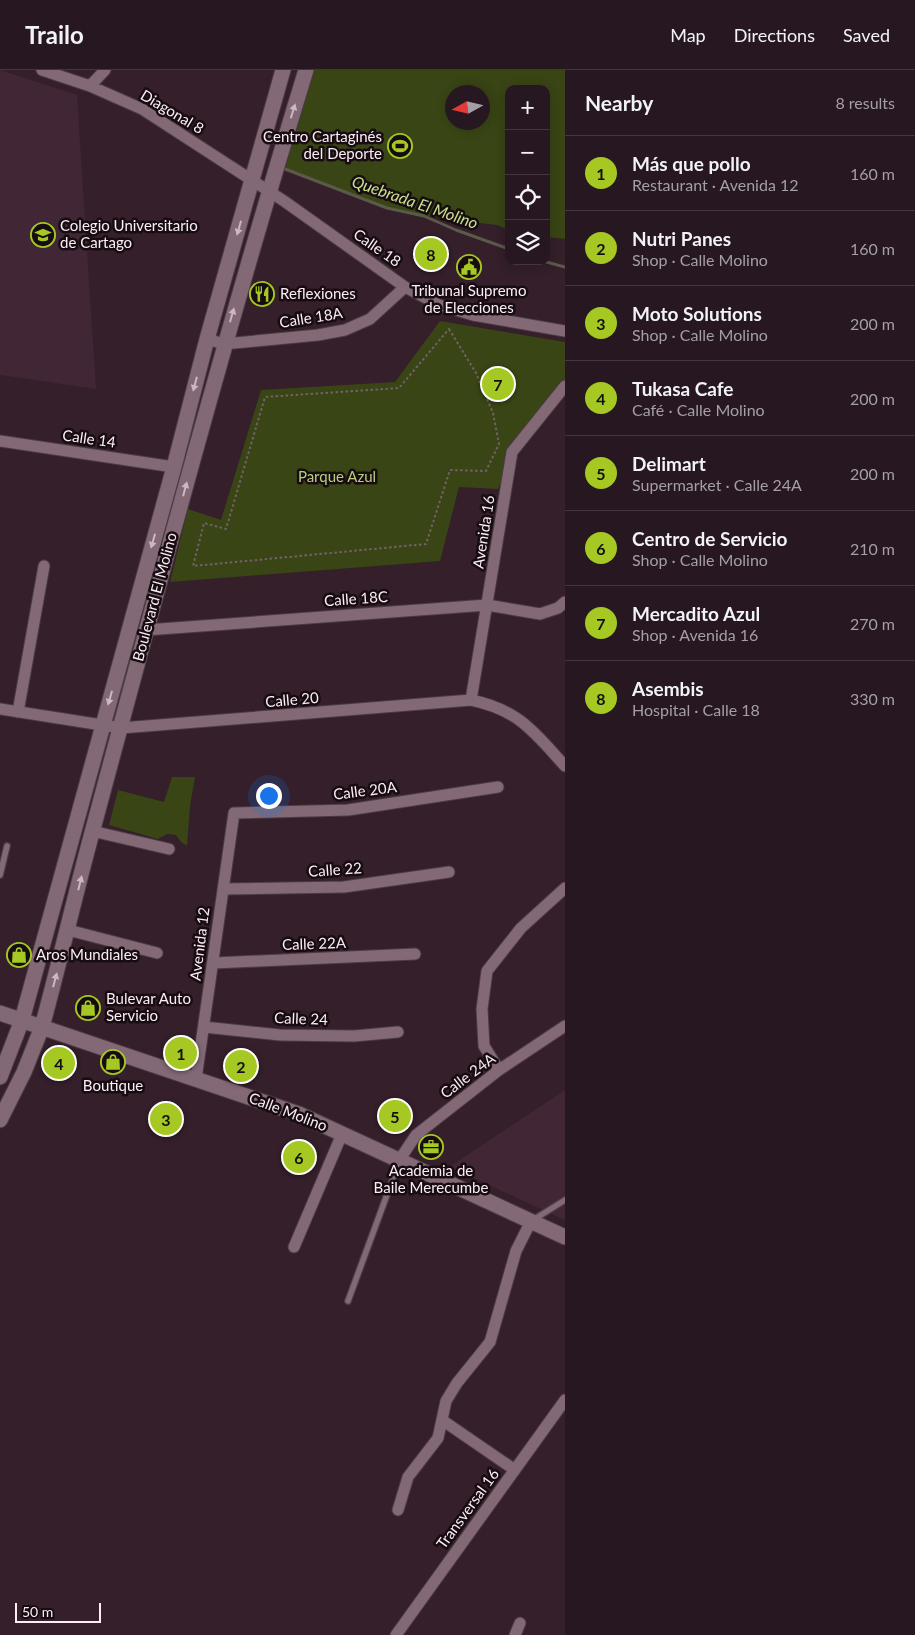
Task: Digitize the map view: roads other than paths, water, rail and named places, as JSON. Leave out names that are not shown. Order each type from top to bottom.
[{"type":"street","name":"Diagonal 8","points":[[42,70],[90,86],[142,108],[268,191]]},
{"type":"street","points":[[90,86],[105,70]]},
{"type":"street","name":"Boulevard El Molino","points":[[3,1071],[22,1020],[207,340],[283,70]]},
{"type":"street","name":"Boulevard El Molino","points":[[0,1120],[24,1072],[42,1027],[92,831],[224,344],[268,191],[306,70]]},
{"type":"street","name":"Calle 18","points":[[268,191],[405,287],[439,304],[473,315],[565,331]]},
{"type":"street","name":"Calle 18A","points":[[207,340],[224,344],[318,335],[345,330],[370,319],[405,287]]},
{"type":"street","name":"Avenida 16","points":[[471,700],[512,452],[563,392]]},
{"type":"street","name":"Calle 14","points":[[0,442],[174,467]]},
{"type":"street","points":[[18,712],[44,566]]},
{"type":"street","name":"Calle 18C","points":[[146,630],[487,604],[540,614],[558,608],[565,602]]},
{"type":"street","name":"Calle 20","points":[[0,709],[121,728],[471,700],[490,704],[523,722],[565,766]]},
{"type":"street","name":"Calle 20A","points":[[234,813],[348,810],[498,787]]},
{"type":"street","name":"Avenida 12","points":[[196,1079],[234,813]]},
{"type":"street","points":[[92,831],[169,849]]},
{"type":"street","name":"Calle 22","points":[[222,889],[344,887],[449,872]]},
{"type":"street","points":[[499,1070],[484,1046],[482,1009],[487,971],[521,928],[565,888]]},
{"type":"street","points":[[68,930],[156,953]]},
{"type":"street","name":"Calle 22A","points":[[214,963],[415,954]]},
{"type":"street","name":"Calle Molino","points":[[0,1013],[299,1114],[400,1159],[565,1237]]},
{"type":"street","name":"Calle 24A","points":[[400,1159],[416,1135],[499,1070],[565,1026]]},
{"type":"street","name":"Calle 24","points":[[204,1027],[280,1035],[354,1036],[398,1032]]},
{"type":"street","points":[[3,1071],[24,1072]]},
{"type":"street","points":[[294,1247],[342,1134]]},
{"type":"street","points":[[398,1510],[408,1477],[438,1438],[446,1401],[457,1382],[490,1342],[516,1251],[531,1221]]},
{"type":"street","name":"Transversal 16","points":[[396,1635],[565,1400]]},
{"type":"street","points":[[442,1420],[515,1470]]},
{"type":"street","points":[[515,1635],[520,1623]]},
{"type":"lane","points":[[0,875],[7,846]]},
{"type":"lane","points":[[348,1301],[400,1159]]},
{"type":"lane","points":[[531,1221],[565,1200]]},
{"type":"waterway","name":"Quebrada El Molino","points":[[285,169],[387,208],[424,216],[505,248]]},
{"type":"waterway","name":"Quebrada El Molino","points":[[550,263],[565,267]]},
{"type":"place","name":"Centro Cartaginés del Deporte","points":[[400,146]]},
{"type":"place","name":"Colegio Universitario de Cartago","points":[[43,235]]},
{"type":"place","name":"Asembis","points":[[431,254]]},
{"type":"place","name":"Tribunal Supremo de Elecciones","points":[[469,267]]},
{"type":"place","name":"Reflexiones","points":[[262,294]]},
{"type":"place","name":"Mercadito Azul","points":[[498,384]]},
{"type":"place","name":"Aros Mundiales","points":[[19,955]]},
{"type":"place","name":"Bulevar Auto Servicio","points":[[88,1008]]},
{"type":"place","name":"Más que pollo","points":[[181,1053]]},
{"type":"place","name":"Boutique","points":[[113,1062]]},
{"type":"place","name":"Tukasa Cafe","points":[[59,1063]]},
{"type":"place","name":"Nutri Panes","points":[[241,1066]]},
{"type":"place","name":"Delimart","points":[[395,1116]]},
{"type":"place","name":"Moto Solutions","points":[[166,1119]]},
{"type":"place","name":"Academia de Baile Merecumbe","points":[[431,1147]]},
{"type":"place","name":"Centro de Servicio","points":[[299,1157]]},
{"type":"park label","name":"Parque Azul","points":[[337,477]]}]
